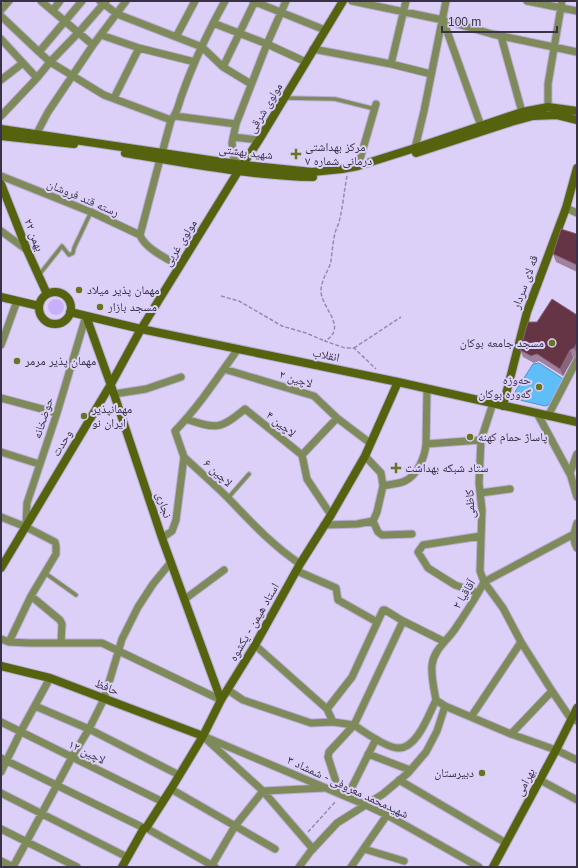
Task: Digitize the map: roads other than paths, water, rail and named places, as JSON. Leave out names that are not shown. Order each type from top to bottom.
[{"type":"main road","name":"مولوی شرقی","points":[[241,168],[285,98],[342,1]]},
{"type":"main road","name":"شهید بهشتی","points":[[241,168],[312,172],[342,169],[358,166],[415,148],[522,112],[548,107],[577,111]]},
{"type":"main road","name":"شهید بهشتی","points":[[1,136],[161,156],[298,177],[321,177],[347,174],[533,116],[556,115],[577,120]]},
{"type":"main road","name":"شهید بهشتی","points":[[1,129],[37,133],[161,156]]},
{"type":"main road","name":"مولوی غربی","points":[[141,329],[241,168]]},
{"type":"main road","name":"قه لای سردار","points":[[503,406],[527,312],[566,208],[577,168]]},
{"type":"main road","name":"۲۲ بهمن","points":[[1,184],[47,294]]},
{"type":"main road","points":[[52,292],[62,294],[69,302],[70,312],[61,322],[52,323],[44,319],[39,311],[40,301],[47,294],[52,292]]},
{"type":"main road","points":[[1,297],[39,306]]},
{"type":"main road","name":"انقلاب","points":[[70,312],[141,329],[398,382],[577,422]]},
{"type":"main road","name":"نجاری","points":[[86,316],[111,384],[162,538],[221,700]]},
{"type":"main road","name":"وحدت","points":[[1,568],[111,384],[141,329]]},
{"type":"main road","name":"استاد هیمن - یکشوه","points":[[122,867],[203,736],[221,700],[255,646],[298,567],[331,515],[365,456],[398,382]]},
{"type":"main road","name":"حافظ","points":[[1,666],[50,678],[203,736]]},
{"type":"main road","name":"بهرامی","points":[[493,867],[556,750],[574,720],[577,708]]},
{"type":"street","points":[[1,10],[9,1]]},
{"type":"street","points":[[41,1],[93,45]]},
{"type":"street","points":[[53,10],[60,1]]},
{"type":"street","points":[[39,52],[82,1]]},
{"type":"street","points":[[37,133],[48,112],[93,45],[126,1]]},
{"type":"street","points":[[176,37],[195,1]]},
{"type":"street","points":[[140,235],[161,156],[182,92],[213,22],[225,1]]},
{"type":"street","points":[[224,67],[254,1],[324,30]]},
{"type":"street","name":"مولوی شرقی","points":[[241,168],[234,160],[232,143],[236,124],[267,44],[286,1]]},
{"type":"street","points":[[352,1],[443,20],[501,36],[577,52]]},
{"type":"street","points":[[391,64],[406,1]]},
{"type":"street","points":[[415,148],[446,1]]},
{"type":"street","points":[[527,1],[561,4],[577,11]]},
{"type":"street","points":[[1,116],[79,32],[103,2],[117,14],[202,47],[224,67],[251,84]]},
{"type":"street","points":[[548,107],[548,84],[561,4]]},
{"type":"street","points":[[443,20],[481,126]]},
{"type":"street","points":[[2,21],[50,62],[104,95],[173,118],[236,124]]},
{"type":"street","points":[[213,22],[306,62]]},
{"type":"street","points":[[101,35],[139,48],[195,62]]},
{"type":"street","points":[[501,36],[522,112]]},
{"type":"street","points":[[1,39],[37,78]]},
{"type":"street","points":[[114,98],[139,48]]},
{"type":"street","points":[[313,49],[391,64],[430,74]]},
{"type":"street","points":[[1,80],[23,63]]},
{"type":"street","points":[[358,166],[375,107]]},
{"type":"street","points":[[233,137],[259,140]]},
{"type":"street","name":"رسته قند فروشان","points":[[1,176],[91,212],[140,235],[141,240],[151,248],[180,266]]},
{"type":"street","points":[[566,208],[577,213]]},
{"type":"street","points":[[1,231],[28,250]]},
{"type":"street","points":[[1,345],[17,300]]},
{"type":"street","name":"حوضخانه","points":[[26,527],[27,503],[57,413],[86,316]]},
{"type":"street","points":[[184,457],[175,431],[186,420],[238,349]]},
{"type":"street","points":[[548,416],[577,360]]},
{"type":"street","name":"لاچین ۲","points":[[224,369],[314,396],[337,418],[370,443]]},
{"type":"street","points":[[114,394],[146,389],[181,377]]},
{"type":"street","points":[[383,486],[406,481],[422,462],[426,444],[427,389]]},
{"type":"street","points":[[1,398],[57,413]]},
{"type":"street","name":"کاظمی","points":[[484,582],[480,571],[482,510],[480,493],[481,440],[493,403]]},
{"type":"street","name":"لاچین ۴","points":[[186,420],[208,427],[219,426],[233,419],[245,409],[302,455]]},
{"type":"street","points":[[537,413],[571,476],[577,497]]},
{"type":"street","points":[[331,515],[307,479],[302,455],[337,418]]},
{"type":"street","points":[[426,444],[481,440]]},
{"type":"street","points":[[1,452],[39,464]]},
{"type":"street","points":[[571,476],[570,473],[577,454]]},
{"type":"street","points":[[365,456],[381,473],[383,486],[378,512],[373,521]]},
{"type":"street","name":"لاچین ۶","points":[[162,538],[172,531],[176,520],[184,457]]},
{"type":"street","name":"لاچین ۶","points":[[184,457],[228,498],[259,532],[298,567],[336,588],[338,600],[377,622]]},
{"type":"street","points":[[480,493],[510,489]]},
{"type":"street","points":[[1,517],[26,527],[55,542],[56,546],[56,554],[31,596],[8,642]]},
{"type":"street","points":[[324,525],[357,524],[373,521]]},
{"type":"street","points":[[373,521],[378,532],[382,535],[412,534]]},
{"type":"street","points":[[577,523],[573,541],[577,548]]},
{"type":"street","name":"آقاقیا ۲","points":[[436,700],[432,680],[432,665],[435,656],[443,641],[454,630],[484,582],[574,534]]},
{"type":"street","points":[[478,593],[455,586],[428,568],[418,552],[423,545],[481,536]]},
{"type":"street","points":[[1,861],[13,867],[104,699],[117,651],[138,607],[153,584],[171,562]]},
{"type":"street","points":[[185,599],[224,570]]},
{"type":"street","points":[[484,582],[503,608],[552,691],[574,720]]},
{"type":"street","points":[[31,596],[60,620],[62,624],[61,643]]},
{"type":"street","points":[[327,709],[352,677],[383,610],[443,641]]},
{"type":"street","points":[[343,795],[328,756],[329,752],[354,726],[403,621]]},
{"type":"street","points":[[1,639],[8,642],[102,643],[221,700]]},
{"type":"street","points":[[471,717],[522,642]]},
{"type":"street","points":[[255,646],[327,709],[333,722]]},
{"type":"street","points":[[1,772],[4,759],[36,706],[50,678]]},
{"type":"street","points":[[228,690],[243,700],[311,724],[333,722],[354,726],[376,739],[397,748],[408,746],[418,735],[436,700],[444,706],[511,734],[556,750],[577,760]]},
{"type":"street","points":[[511,734],[552,691]]},
{"type":"street","points":[[36,706],[89,729],[179,775]]},
{"type":"street","points":[[300,867],[313,849],[337,823],[383,794],[410,770],[426,752],[437,731],[444,706]]},
{"type":"street","name":"لاچین ۱۲","points":[[1,722],[163,802]]},
{"type":"street","points":[[203,736],[263,790],[302,838],[313,849]]},
{"type":"street","name":"شهیدمحمد معروفی - شمشاد ۳","points":[[203,736],[366,805],[387,815],[479,867]]},
{"type":"street","points":[[343,795],[376,739]]},
{"type":"street","points":[[368,754],[410,770]]},
{"type":"street","points":[[4,759],[145,828],[213,866],[235,826],[263,790]]},
{"type":"street","points":[[399,780],[506,843]]},
{"type":"street","points":[[540,780],[577,800]]},
{"type":"street","points":[[263,790],[328,788]]},
{"type":"street","points":[[171,789],[275,849]]},
{"type":"street","points":[[1,794],[42,813],[127,857]]},
{"type":"street","points":[[351,867],[387,815]]},
{"type":"street","points":[[1,829],[77,867]]},
{"type":"street","points":[[364,850],[404,861]]},
{"type":"lane","points":[[285,98],[334,99],[375,107]]},
{"type":"lane","points":[[39,275],[62,246],[69,255],[74,253],[74,248],[91,212]]},
{"type":"lane","points":[[228,498],[249,474]]},
{"type":"lane","points":[[45,573],[76,596]]},
{"type":"water","name":"حه‌وزه گه‌وره بوکان","points":[[539,363],[565,380],[551,403],[545,406],[511,398],[533,364]]},
{"type":"place","name":"مرکز بهداشتی درمانی شماره ۷","points":[[296,154]]},
{"type":"place","name":"مهمان پذیر میلاد","points":[[79,290]]},
{"type":"place","name":"مسجد بازار","points":[[100,307]]},
{"type":"place","name":"مسجد جامعه بوکان","points":[[552,343]]},
{"type":"place","name":"مهمان پذیر مرمر","points":[[17,361]]},
{"type":"place","name":"حه‌وزه گه‌وره بوکان","points":[[539,387]]},
{"type":"place","name":"مهمانپذیر ایران نو","points":[[84,416]]},
{"type":"place","name":"پاساژ حمام کهنه","points":[[470,437]]},
{"type":"place","name":"ستاد شبکه بهداشت","points":[[396,468]]},
{"type":"place","name":"دبیرستان","points":[[482,773]]}]
